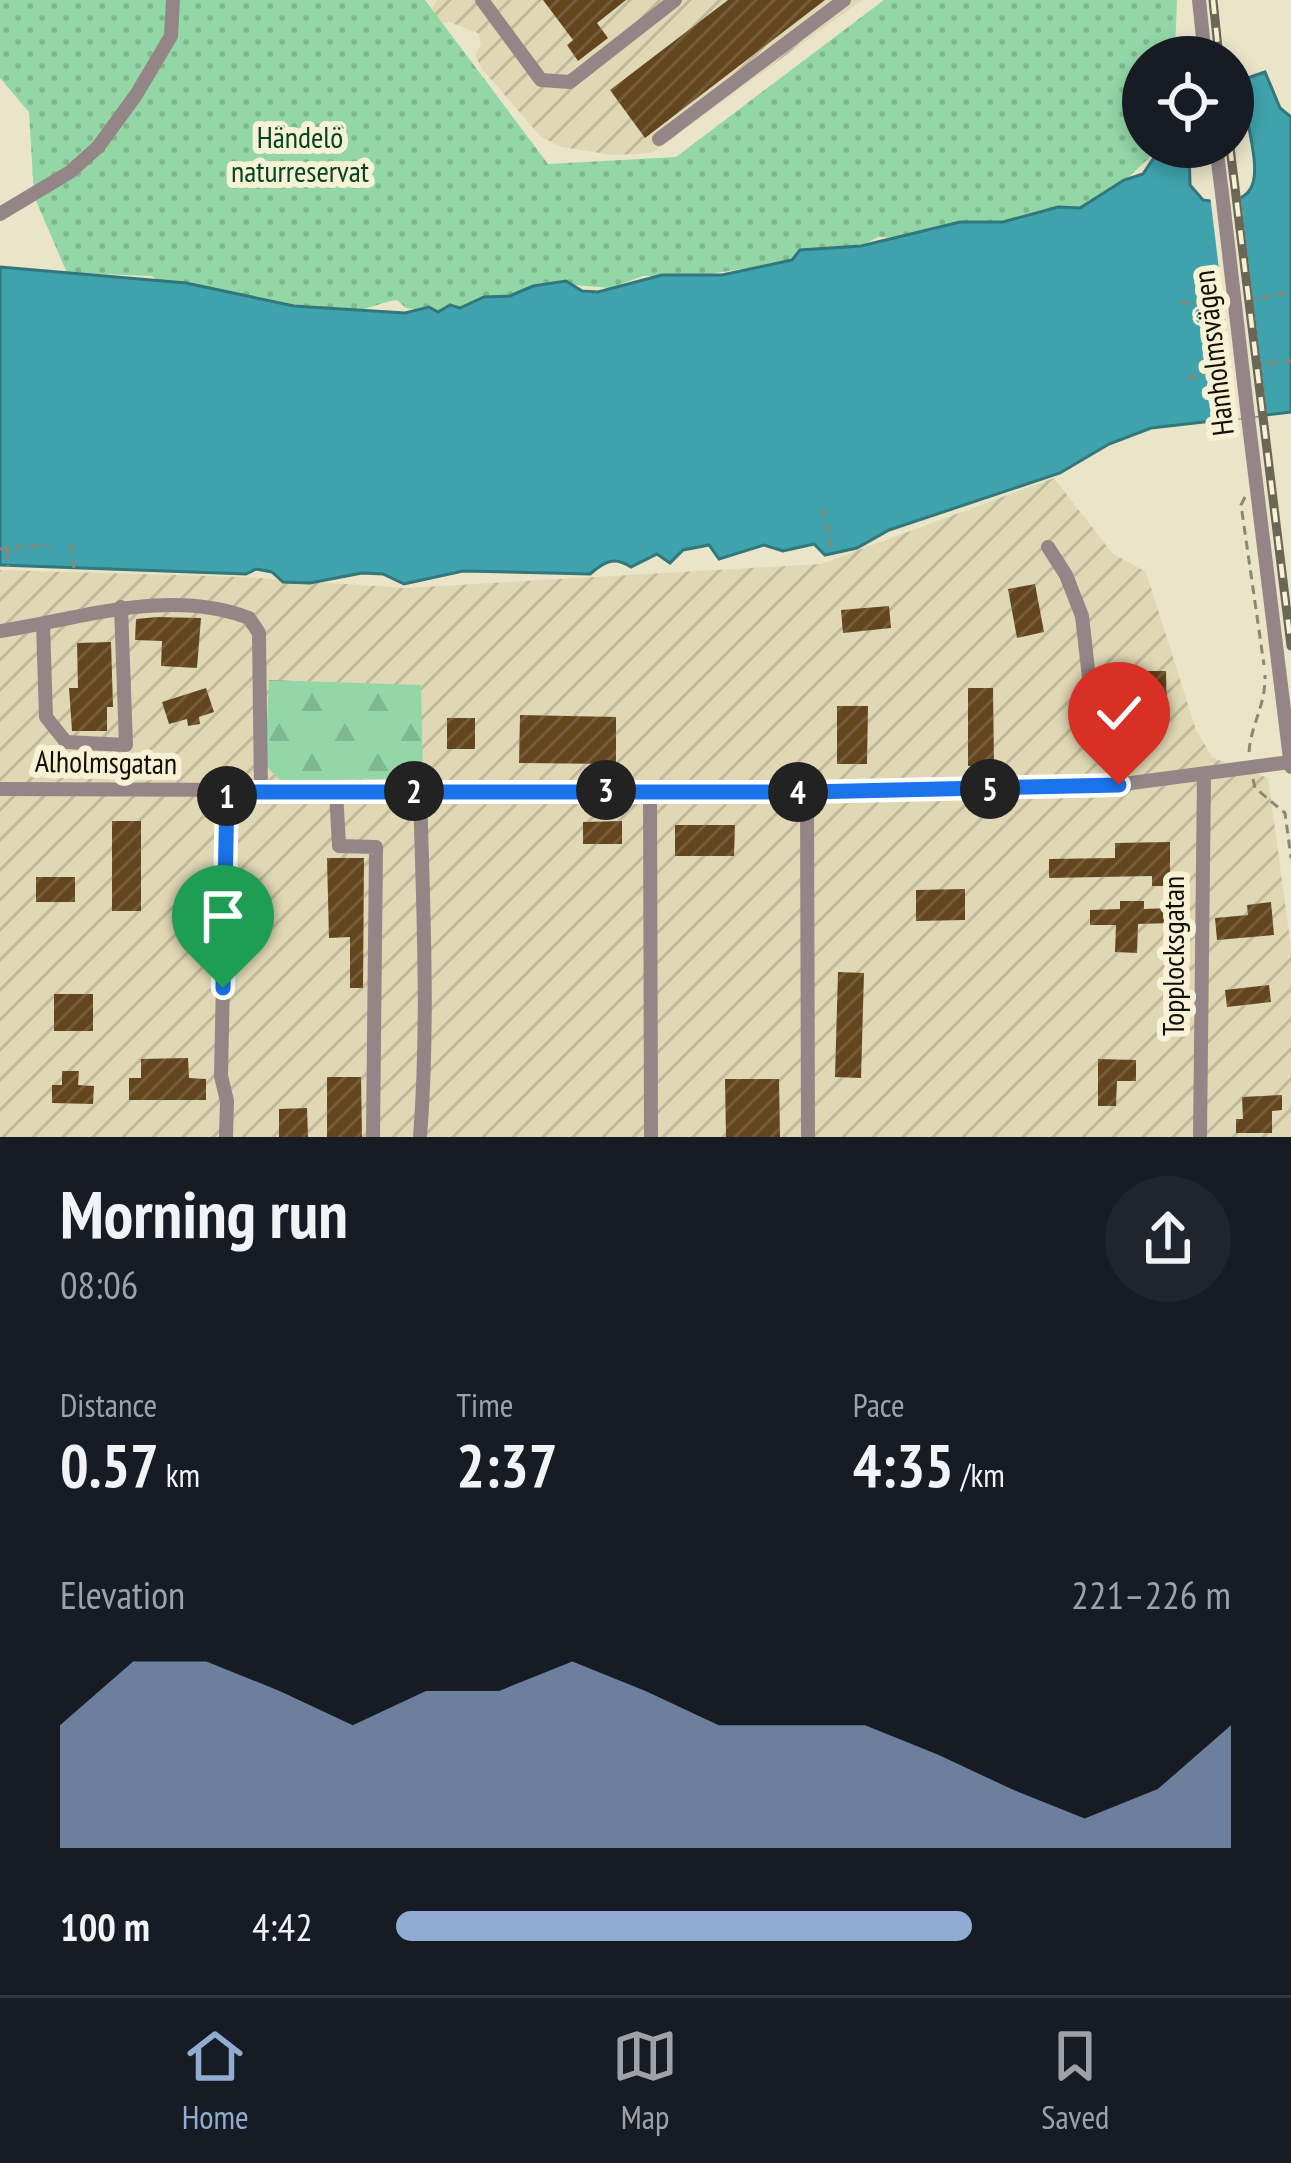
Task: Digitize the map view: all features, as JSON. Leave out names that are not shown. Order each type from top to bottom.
[{"type":"street","points":[[0,214],[70,172],[98,146],[171,36],[173,0]]},
{"type":"street","points":[[482,0],[541,80],[555,82],[570,82],[675,0]]},
{"type":"street","points":[[659,139],[844,0]]},
{"type":"street","points":[[1199,0],[1203,36]]},
{"type":"street","name":"Hanholmsvägen","points":[[1219,168],[1291,764]]},
{"type":"street","points":[[1048,547],[1066,575],[1082,616],[1089,678],[1119,785]]},
{"type":"street","points":[[0,631],[122,607],[210,606],[249,618],[259,633],[262,791]]},
{"type":"street","points":[[43,624],[46,717],[66,742],[126,746],[122,607]]},
{"type":"street","name":"Alholmsgatan","points":[[0,789],[807,792],[1119,785],[1291,764]]},
{"type":"street","name":"Topplocksgatan","points":[[1200,1137],[1204,774]]},
{"type":"street","points":[[650,790],[650,1137]]},
{"type":"street","points":[[336,791],[339,846],[376,847],[373,1137]]},
{"type":"street","points":[[420,791],[425,1077],[420,1137]]},
{"type":"street","points":[[226,1137],[221,1055],[227,792]]},
{"type":"street","points":[[807,792],[808,1137]]},
{"type":"path","points":[[1248,488],[1241,505],[1266,698],[1249,746],[1251,768],[1255,788],[1286,813],[1291,858]]},
{"type":"path","points":[[823,509],[832,553]]},
{"type":"path","points":[[72,544],[74,569]]},
{"type":"path","points":[[0,549],[49,545]]},
{"type":"path","points":[[7,548],[8,566]]},
{"type":"shaded area","points":[[437,0],[862,0],[652,153],[613,155],[562,147],[541,137],[482,69],[475,55],[481,44],[478,33],[450,22],[438,24],[432,8]]},
{"type":"shaded area","points":[[1054,478],[1112,553],[1146,572],[1196,730],[1213,758],[1268,778],[1291,947],[1291,1137],[0,1137],[0,570],[243,577],[404,588],[821,564]]},
{"type":"green space","name":"Händelö naturreservat","points":[[0,0],[425,0],[548,164],[676,157],[884,0],[1177,0],[1176,36],[1122,36],[1122,168],[1138,168],[1080,209],[1005,225],[991,221],[905,238],[878,237],[856,249],[797,261],[702,275],[643,276],[610,288],[550,283],[453,314],[406,308],[397,300],[353,312],[308,312],[230,298],[152,276],[67,273],[34,196],[29,112],[0,78]]},
{"type":"green space","points":[[269,680],[421,685],[423,778],[281,781],[265,765]]},
{"type":"water","points":[[1265,72],[1280,108],[1291,117],[1291,412],[1151,428],[1109,444],[1060,473],[889,530],[857,548],[825,555],[814,544],[783,551],[764,545],[719,559],[709,545],[683,550],[670,563],[657,554],[631,567],[610,562],[590,574],[463,571],[404,584],[383,574],[362,573],[310,583],[283,582],[272,572],[256,569],[246,574],[0,565],[0,267],[186,283],[294,306],[405,313],[429,307],[438,312],[533,286],[566,281],[582,291],[598,292],[662,275],[722,275],[792,260],[800,250],[861,246],[960,222],[1003,222],[1058,207],[1080,208],[1147,168],[1190,168],[1190,185],[1203,200],[1223,202],[1247,194],[1252,185],[1254,76]]},
{"type":"pier","points":[[1240,193],[1267,415],[1237,419],[1210,195]]},
{"type":"building","points":[[543,0],[626,0],[597,23],[608,38],[578,61],[567,45],[573,40]]},
{"type":"building","points":[[728,0],[825,0],[645,138],[610,90]]},
{"type":"building","points":[[1035,584],[1044,632],[1017,638],[1008,589]]},
{"type":"building","points":[[889,606],[891,628],[843,633],[841,610]]},
{"type":"building","points":[[201,618],[197,668],[161,666],[162,641],[135,640],[136,619]]},
{"type":"building","points":[[111,642],[113,707],[107,707],[107,731],[72,731],[69,688],[78,688],[77,643]]},
{"type":"building","points":[[1127,671],[1166,671],[1167,727],[1127,727]]},
{"type":"building","points":[[206,688],[214,712],[199,717],[200,724],[188,726],[187,719],[169,724],[162,702]]},
{"type":"building","points":[[968,688],[993,688],[994,766],[968,766]]},
{"type":"building","points":[[837,706],[868,706],[867,764],[837,764]]},
{"type":"building","points":[[520,715],[616,717],[616,764],[519,763]]},
{"type":"building","points":[[447,718],[475,718],[475,749],[447,749]]},
{"type":"building","points":[[112,821],[141,821],[141,911],[112,911]]},
{"type":"building","points":[[622,821],[622,844],[583,844],[583,822]]},
{"type":"building","points":[[675,825],[735,825],[734,856],[675,856]]},
{"type":"building","points":[[1170,842],[1170,886],[1152,886],[1152,876],[1049,878],[1049,859],[1115,858],[1115,843]]},
{"type":"building","points":[[327,858],[364,858],[363,988],[350,988],[350,937],[329,938]]},
{"type":"building","points":[[36,877],[75,877],[75,902],[36,902]]},
{"type":"building","points":[[965,889],[965,920],[916,921],[916,890]]},
{"type":"building","points":[[1120,901],[1144,901],[1144,909],[1172,908],[1173,923],[1138,924],[1137,953],[1115,952],[1116,925],[1090,925],[1090,910],[1120,909]]},
{"type":"building","points":[[1271,902],[1274,935],[1217,940],[1215,918],[1248,915],[1247,905]]},
{"type":"building","points":[[838,972],[864,973],[861,1078],[835,1077]]},
{"type":"building","points":[[1269,985],[1271,1002],[1227,1007],[1225,990]]},
{"type":"building","points":[[54,994],[93,994],[93,1031],[54,1031]]},
{"type":"building","points":[[188,1058],[189,1078],[206,1079],[206,1100],[129,1100],[129,1078],[141,1078],[141,1059]]},
{"type":"building","points":[[1098,1059],[1136,1060],[1136,1081],[1117,1081],[1116,1106],[1098,1106]]},
{"type":"building","points":[[62,1071],[79,1071],[78,1085],[94,1086],[93,1104],[52,1103],[52,1085],[62,1085]]},
{"type":"building","points":[[327,1077],[361,1077],[362,1137],[327,1137]]},
{"type":"building","points":[[725,1079],[779,1079],[780,1137],[726,1137]]},
{"type":"building","points":[[1282,1095],[1282,1110],[1272,1111],[1272,1133],[1236,1133],[1236,1119],[1243,1119],[1242,1097]]},
{"type":"building","points":[[307,1108],[308,1137],[279,1137],[279,1109]]},
{"type":"railway","points":[[1213,0],[1217,36]]},
{"type":"railway","points":[[1233,168],[1291,646]]},
{"type":"route","points":[[223,988],[227,792],[807,792],[1119,785]]}]
